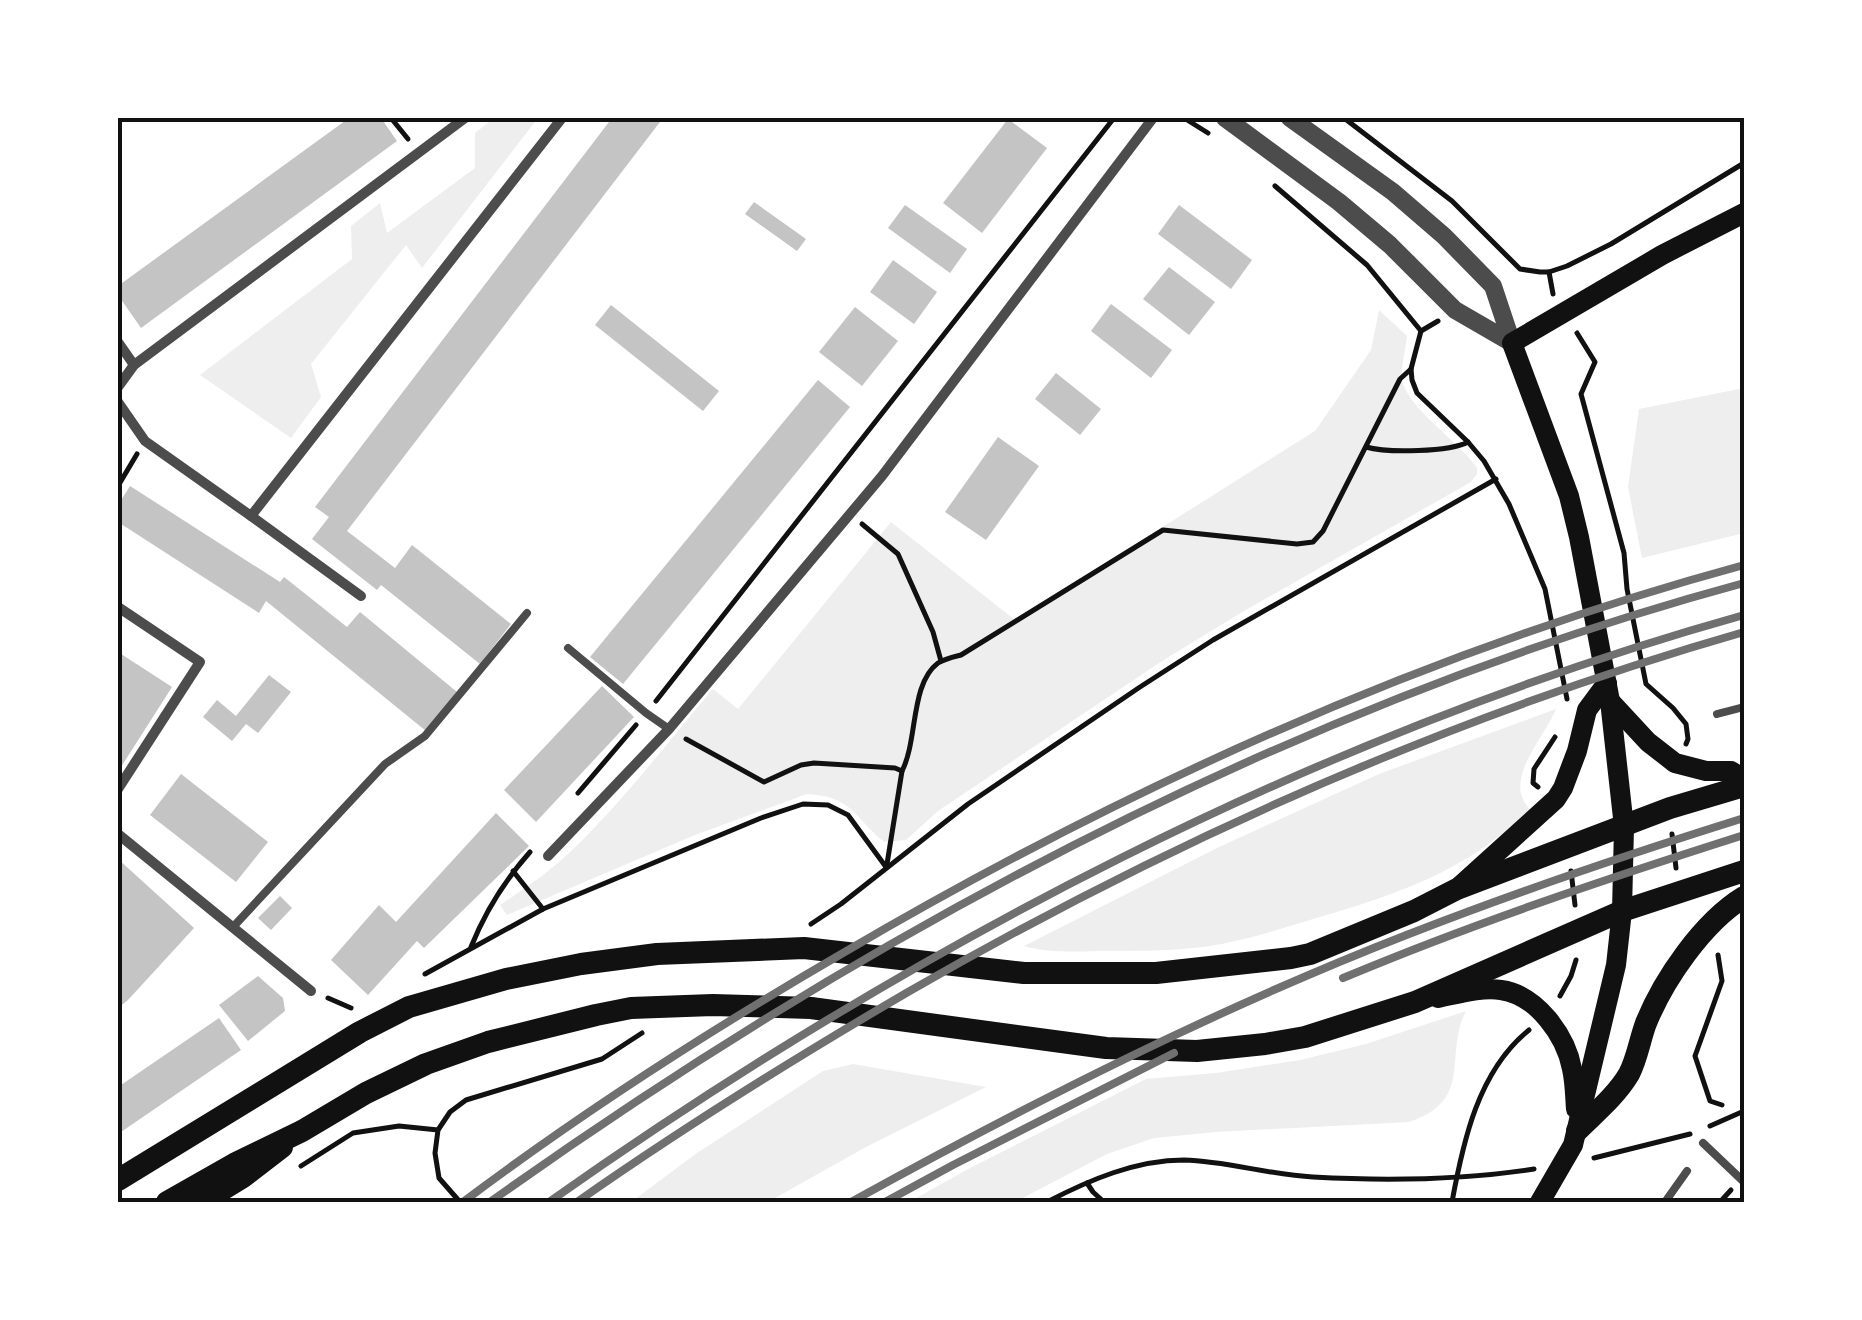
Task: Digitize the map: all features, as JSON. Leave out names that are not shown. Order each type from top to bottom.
[{"type":"main road","points":[[1579,1145],[1618,959],[1624,827],[1609,692],[1570,496],[1512,343],[1744,212]]},
{"type":"main road","points":[[1609,692],[1648,742],[1674,762],[1706,771],[1731,771],[1744,779]]},
{"type":"main road","points":[[1457,888],[1556,800],[1577,752],[1586,710],[1609,692]]},
{"type":"main road","points":[[118,1180],[360,1032],[409,1008],[506,979],[657,954],[750,949],[804,948],[1024,972],[1156,973],[1310,954],[1414,911],[1457,888],[1670,808],[1744,786]]},
{"type":"main road","points":[[167,1202],[426,1064],[553,1024],[631,1008],[713,1005],[811,1008],[1106,1048],[1197,1051],[1265,1044],[1305,1037],[1415,1002],[1622,911],[1744,871]]},
{"type":"main road","points":[[1544,1196],[1628,1074],[1656,997],[1668,978],[1702,935],[1744,897]]},
{"type":"main road","points":[[1415,1002],[1500,990],[1512,992],[1544,1014],[1572,1066],[1579,1145]]},
{"type":"main road","points":[[202,1202],[244,1177],[302,1132]]},
{"type":"street","points":[[118,386],[134,366],[465,118]]},
{"type":"street","points":[[250,516],[562,118]]},
{"type":"street","points":[[548,856],[669,729],[882,476],[1153,118]]},
{"type":"street","points":[[1225,118],[1339,202],[1390,245],[1455,310],[1512,343]]},
{"type":"street","points":[[1290,118],[1393,192],[1444,236],[1493,286],[1512,343]]},
{"type":"street","points":[[118,342],[134,366]]},
{"type":"street","points":[[118,402],[145,442],[361,596]]},
{"type":"street","points":[[118,607],[200,662],[118,790]]},
{"type":"street","points":[[118,834],[311,991]]},
{"type":"lane","points":[[233,927],[385,764],[425,736],[527,612]]},
{"type":"lane","points":[[568,648],[669,729]]},
{"type":"lane","points":[[1717,714],[1744,707]]},
{"type":"lane","points":[[1703,1142],[1744,1182]]},
{"type":"lane","points":[[1664,1202],[1687,1170]]},
{"type":"path","points":[[391,118],[418,153]]},
{"type":"path","points":[[568,804],[646,713],[1114,118]]},
{"type":"path","points":[[1184,118],[1211,135]]},
{"type":"path","points":[[1344,118],[1452,201],[1520,269],[1549,272],[1567,266],[1611,244],[1744,163]]},
{"type":"path","points":[[841,904],[968,804],[1198,649],[1496,479],[1468,442],[1417,394],[1411,369],[1421,331],[1368,265],[1267,180]]},
{"type":"path","points":[[1564,312],[1595,362],[1581,394],[1586,415]]},
{"type":"path","points":[[886,867],[902,771],[908,759],[923,682],[941,661],[961,655],[1164,530],[1297,544],[1313,542],[1323,530],[1400,379],[1411,369]]},
{"type":"path","points":[[118,486],[145,442]]},
{"type":"path","points":[[1366,446],[1384,450],[1457,448],[1468,442]]},
{"type":"path","points":[[850,514],[898,554],[933,632],[941,661]]},
{"type":"path","points":[[669,729],[764,782],[814,763],[902,771]]},
{"type":"path","points":[[533,849],[513,871],[482,920],[471,947],[543,909],[803,804],[828,805],[848,815],[886,867]]},
{"type":"path","points":[[513,871],[543,909]]},
{"type":"path","points":[[311,991],[353,1009]]},
{"type":"path","points":[[460,1202],[439,1178],[435,1153],[438,1130],[450,1112],[466,1100],[602,1060]]},
{"type":"path","points":[[1735,1116],[1744,1111]]},
{"type":"path","points":[[290,1173],[353,1133],[399,1126],[438,1130]]},
{"type":"path","points":[[1579,1145],[1642,1147],[1690,1134]]},
{"type":"path","points":[[1047,1202],[1132,1167],[1181,1160],[1311,1177],[1436,1178],[1535,1168]]},
{"type":"path","points":[[1453,1200],[1458,1164]]},
{"type":"path","points":[[1088,1183],[1104,1202]]},
{"type":"shaded area","points":[[494,118],[538,118],[422,268],[406,245],[311,364],[321,397],[291,438],[200,375],[352,259],[351,226],[380,203],[387,233],[475,168],[475,133]]},
{"type":"shaded area","points":[[1379,310],[1407,336],[1402,373],[1408,395],[1477,468],[1471,482],[1162,661],[938,811],[906,840],[884,842],[843,804],[807,794],[695,835],[507,915],[500,905],[553,867],[588,834],[713,689],[738,709],[891,522],[1015,620],[1315,431],[1371,350]]},
{"type":"shaded area","points":[[1744,388],[1744,533],[1642,558],[1628,487],[1639,409]]},
{"type":"shaded area","points":[[1556,709],[1523,772],[1522,798],[1530,809],[1481,849],[1429,878],[1344,910],[1208,946],[1077,952],[1024,946],[1219,847],[1379,774]]},
{"type":"shaded area","points":[[1466,1011],[1450,1089],[1443,1102],[1409,1122],[1154,1138],[1107,1154],[1015,1202],[909,1202],[1146,1079],[1300,1060],[1366,1044]]},
{"type":"shaded area","points":[[853,1064],[986,1087],[768,1202],[631,1202],[697,1153],[823,1071]]},
{"type":"building","points":[[349,118],[381,118],[397,141],[141,328],[118,295],[118,286]]},
{"type":"building","points":[[612,118],[663,118],[347,531],[395,568],[412,545],[511,624],[480,664],[381,585],[377,590],[312,539],[329,517],[315,507]]},
{"type":"building","points":[[1008,119],[1047,148],[982,233],[943,203]]},
{"type":"building","points":[[754,202],[806,239],[797,251],[745,214]]},
{"type":"building","points":[[905,205],[967,249],[950,273],[888,228]]},
{"type":"building","points":[[1179,205],[1252,260],[1231,289],[1158,234]]},
{"type":"building","points":[[893,260],[937,292],[914,324],[870,292]]},
{"type":"building","points":[[1169,267],[1215,302],[1189,335],[1143,299]]},
{"type":"building","points":[[1111,304],[1172,350],[1151,378],[1091,331]]},
{"type":"building","points":[[611,305],[719,391],[703,411],[595,325]]},
{"type":"building","points":[[855,307],[898,341],[862,386],[819,352]]},
{"type":"building","points":[[1056,373],[1101,409],[1080,435],[1035,399]]},
{"type":"building","points":[[818,380],[850,407],[623,684],[590,657]]},
{"type":"building","points":[[998,437],[1039,466],[986,540],[945,512]]},
{"type":"building","points":[[130,486],[280,582],[284,577],[347,627],[360,612],[457,692],[426,731],[266,601],[259,613],[118,522],[118,505]]},
{"type":"building","points":[[118,652],[172,687],[121,767],[118,765]]},
{"type":"building","points":[[269,675],[291,692],[258,733],[246,724],[232,741],[203,717],[217,700],[236,716]]},
{"type":"building","points":[[602,686],[634,717],[536,822],[504,790]]},
{"type":"building","points":[[181,774],[268,842],[236,882],[150,815]]},
{"type":"building","points":[[496,813],[529,846],[424,948],[417,941],[368,995],[331,960],[379,905],[396,922]]},
{"type":"building","points":[[118,859],[194,928],[118,1008],[118,915],[122,911],[118,907]]},
{"type":"building","points":[[280,896],[292,908],[271,930],[258,918]]},
{"type":"building","points":[[258,976],[283,998],[285,1011],[248,1041],[219,1005]]},
{"type":"building","points":[[219,1018],[241,1050],[118,1134],[118,1087]]},
{"type":"railway","points":[[463,1202],[602,1103],[745,1011],[1059,834],[1281,729],[1395,682],[1626,600],[1744,565]]},
{"type":"railway","points":[[490,1202],[635,1102],[783,1008],[935,919],[1090,837],[1248,761],[1410,693],[1575,634],[1744,583]]},
{"type":"railway","points":[[549,1202],[687,1108],[829,1019],[974,935],[1122,858],[1273,786],[1427,721],[1584,664],[1744,615]]},
{"type":"railway","points":[[577,1202],[699,1120],[908,992],[1008,936],[1211,833],[1315,786],[1527,702],[1744,632]]},
{"type":"railway","points":[[851,1202],[1056,1093],[1337,963],[1492,903],[1744,818]]},
{"type":"railway","points":[[1343,978],[1542,902],[1744,835]]},
{"type":"railway","points":[[885,1202],[1174,1053]]}]
